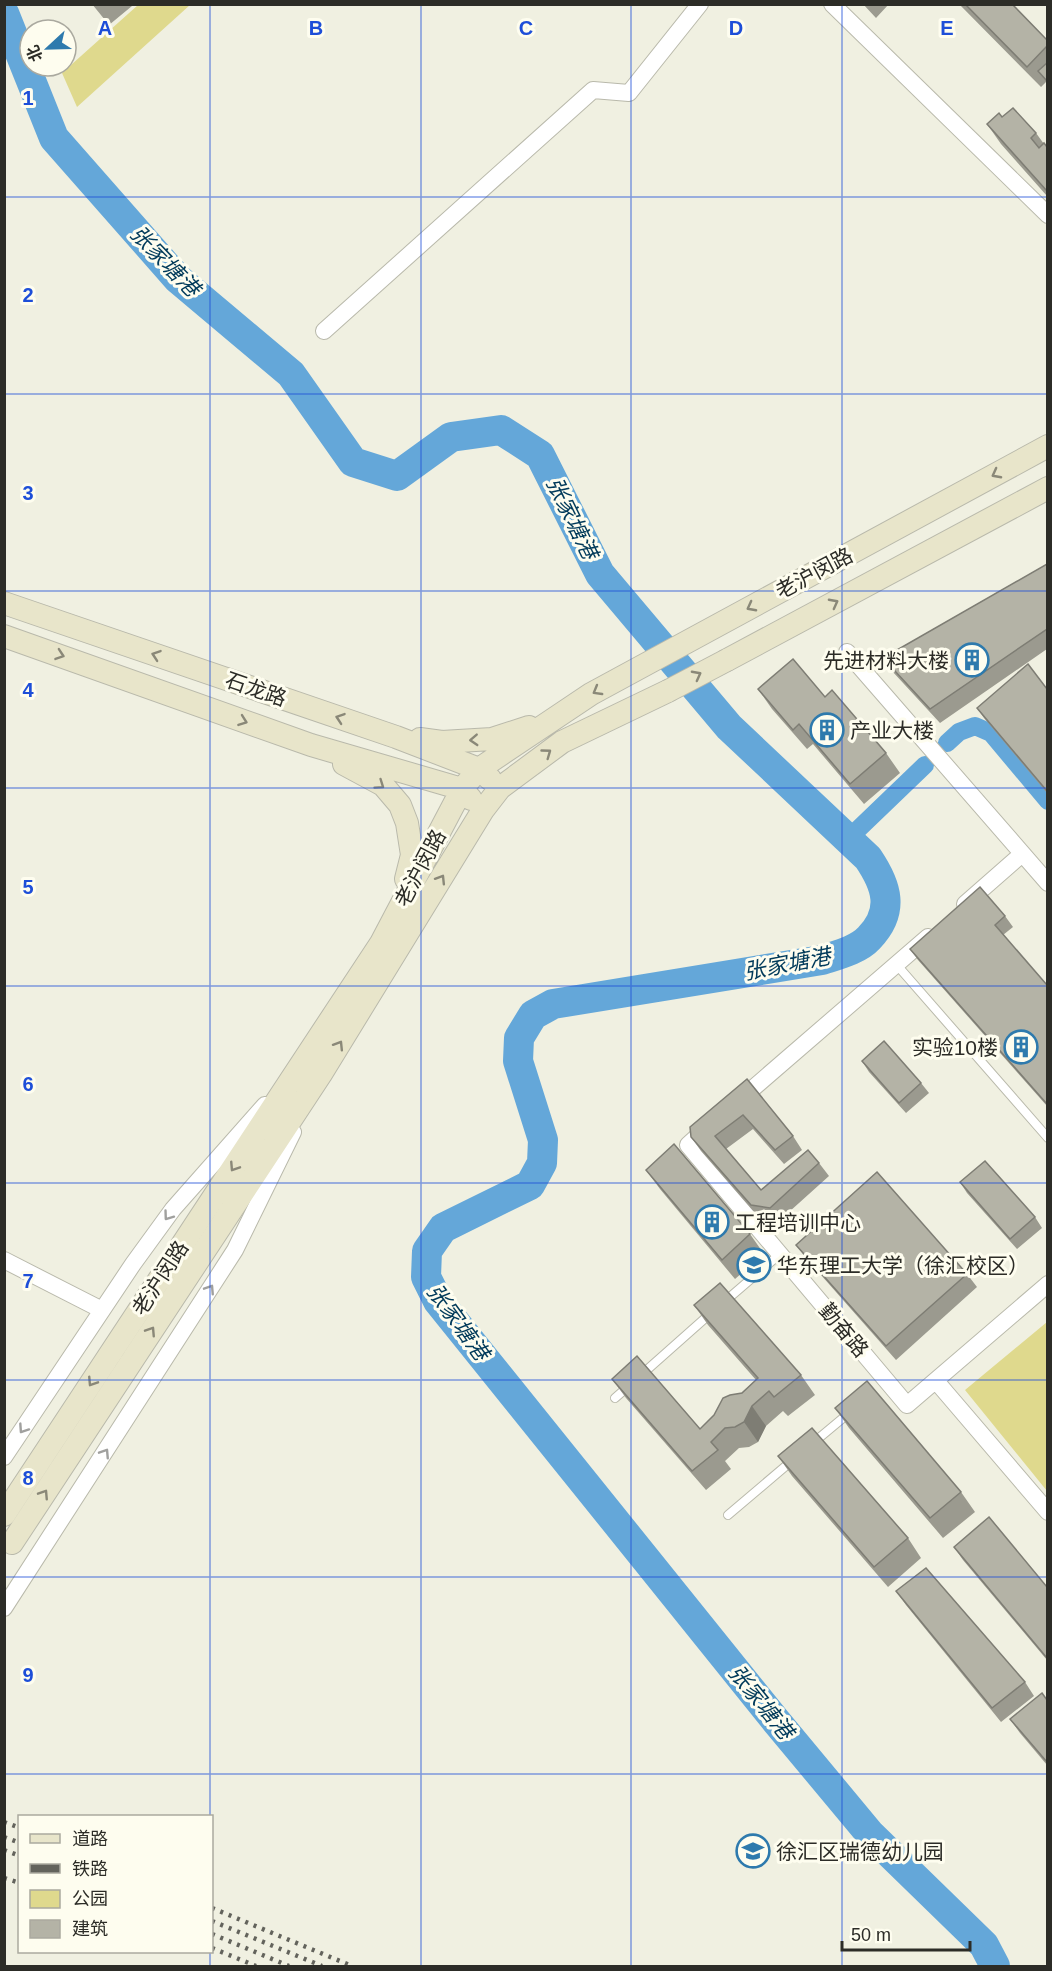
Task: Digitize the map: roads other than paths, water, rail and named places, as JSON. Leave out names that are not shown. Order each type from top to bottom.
[{"type":"main road","name":"老沪闵路","points":[[12,1543],[312,1067],[462,789],[479,769],[591,694],[1047,446]]},
{"type":"main road","name":"老沪闵路","points":[[4,1515],[312,1067],[483,810],[500,788],[562,742],[668,691],[1047,488]]},
{"type":"main road","name":"石龙路","points":[[4,603],[396,737],[479,769],[500,788]]},
{"type":"main road","name":"石龙路","points":[[4,636],[311,745],[462,789],[483,810]]},
{"type":"main road","points":[[396,737],[442,741],[492,739],[551,721]]},
{"type":"main road","points":[[311,745],[383,785],[400,805],[408,823],[412,855],[406,879],[381,942]]},
{"type":"street","points":[[324,331],[592,90],[629,93],[700,4]]},
{"type":"street","points":[[832,4],[1047,215]]},
{"type":"street","points":[[847,652],[1047,883]]},
{"type":"street","points":[[896,964],[1023,854]]},
{"type":"street","name":"勤奋路","points":[[896,964],[688,1144],[780,1254],[883,1384],[907,1405],[936,1381]]},
{"type":"street","points":[[4,1457],[173,1209],[312,1067]]},
{"type":"street","points":[[4,1608],[235,1250],[312,1067]]},
{"type":"street","points":[[4,1260],[102,1310]]},
{"type":"street","points":[[1047,1284],[936,1381],[1047,1512]]},
{"type":"lane","points":[[896,964],[1047,1138]]},
{"type":"lane","points":[[615,1398],[780,1254]]},
{"type":"lane","points":[[806,1448],[855,1407]]},
{"type":"lane","points":[[728,1515],[798,1455]]},
{"type":"waterway","name":"张家塘港","points":[[4,13],[54,138],[178,279],[291,374],[353,462],[397,476],[451,437],[501,430],[540,455],[600,574],[729,727],[868,858],[875,868],[884,888],[885,908],[882,918],[869,938],[847,952],[822,960],[553,1004],[533,1015],[519,1038],[518,1061],[543,1140],[542,1163],[530,1185],[443,1228],[427,1251],[426,1277],[438,1301],[776,1721],[870,1834],[984,1945],[995,1966]]},
{"type":"waterway","points":[[947,743],[959,732],[975,726],[991,733],[1048,801]]},
{"type":"waterway","points":[[848,839],[925,765]]},
{"type":"railway","points":[[4,1822],[18,1827]]},
{"type":"railway","points":[[4,1837],[18,1842]]},
{"type":"railway","points":[[4,1850],[18,1855]]},
{"type":"railway","points":[[4,1878],[18,1882]]},
{"type":"railway","points":[[213,1908],[352,1966]]},
{"type":"railway","points":[[213,1921],[322,1966]]},
{"type":"railway","points":[[213,1934],[289,1966]]},
{"type":"railway","points":[[213,1948],[256,1966]]},
{"type":"place","name":"先进材料大楼","points":[[972,660]]},
{"type":"place","name":"产业大楼","points":[[827,730]]},
{"type":"place","name":"实验10楼","points":[[1021,1047]]},
{"type":"place","name":"工程培训中心","points":[[712,1222]]},
{"type":"place","name":"华东理工大学（徐汇校区）","points":[[754,1265]]},
{"type":"place","name":"徐汇区瑞德幼儿园","points":[[753,1851]]}]
